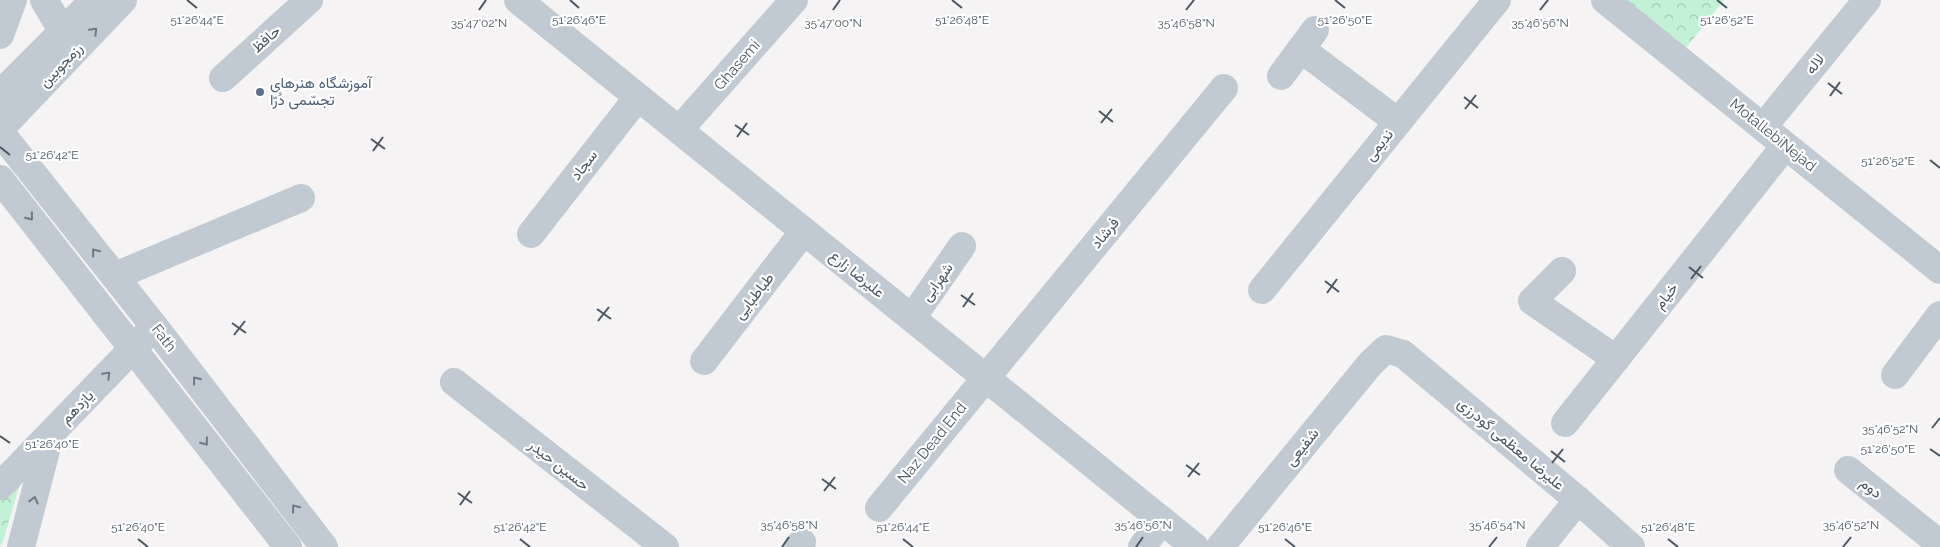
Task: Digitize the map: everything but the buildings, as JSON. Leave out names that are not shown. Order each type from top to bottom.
[{"type":"street","points":[[0,35],[13,0]]},
{"type":"street","points":[[0,74],[64,32],[44,0]]},
{"type":"street","name":"رزمجوبین","points":[[0,94],[94,0]]},
{"type":"street","name":"رزمجوبین","points":[[0,131],[123,0]]},
{"type":"street","name":"حافظ","points":[[224,78],[308,0]]},
{"type":"street","name":"علیرضا زارع","points":[[518,0],[1195,547]]},
{"type":"street","name":"Ghasemi","points":[[679,130],[794,0]]},
{"type":"street","name":"ندیمی","points":[[1262,290],[1497,0]]},
{"type":"street","name":"MotallebiNejad","points":[[1605,0],[1785,146],[1935,257]]},
{"type":"street","name":"لاله","points":[[1763,127],[1867,0]]},
{"type":"street","points":[[1281,76],[1308,40],[1398,122]]},
{"type":"street","name":"فرشاد","points":[[986,378],[1224,88]]},
{"type":"street","name":"سجاد","points":[[531,234],[638,97]]},
{"type":"street","name":"Fath","points":[[0,131],[154,326],[324,547]]},
{"type":"street","name":"خیام","points":[[1565,423],[1785,146]]},
{"type":"street","points":[[0,179],[288,547]]},
{"type":"street","points":[[114,276],[301,198]]},
{"type":"street","name":"طباطبایی","points":[[704,361],[804,231]]},
{"type":"street","name":"شهرابی","points":[[912,318],[962,246]]},
{"type":"street","points":[[1562,271],[1532,301],[1616,359]]},
{"type":"street","points":[[1895,374],[1940,315]]},
{"type":"street","name":"یازدهم","points":[[0,486],[154,326]]},
{"type":"street","name":"علیرضا معظمی گودرزی","points":[[1386,349],[1402,354],[1578,500],[1631,547]]},
{"type":"street","name":"شفیعی","points":[[1220,547],[1370,364],[1386,349]]},
{"type":"street","name":"Naz Dead End","points":[[879,508],[986,378]]},
{"type":"street","name":"حسین حیدر","points":[[454,382],[665,547]]},
{"type":"street","points":[[21,547],[50,435]]},
{"type":"street","name":"دوم","points":[[1848,470],[1940,544]]},
{"type":"street","points":[[1540,547],[1578,500]]},
{"type":"street","points":[[1142,547],[1162,520]]},
{"type":"green space","points":[[1615,0],[1724,0],[1682,53]]},
{"type":"green space","points":[[22,476],[4,538],[0,547],[0,500]]},
{"type":"place","name":"آموزشگاه هنرهای تجسّمی دُرّا","points":[[260,92]]}]
